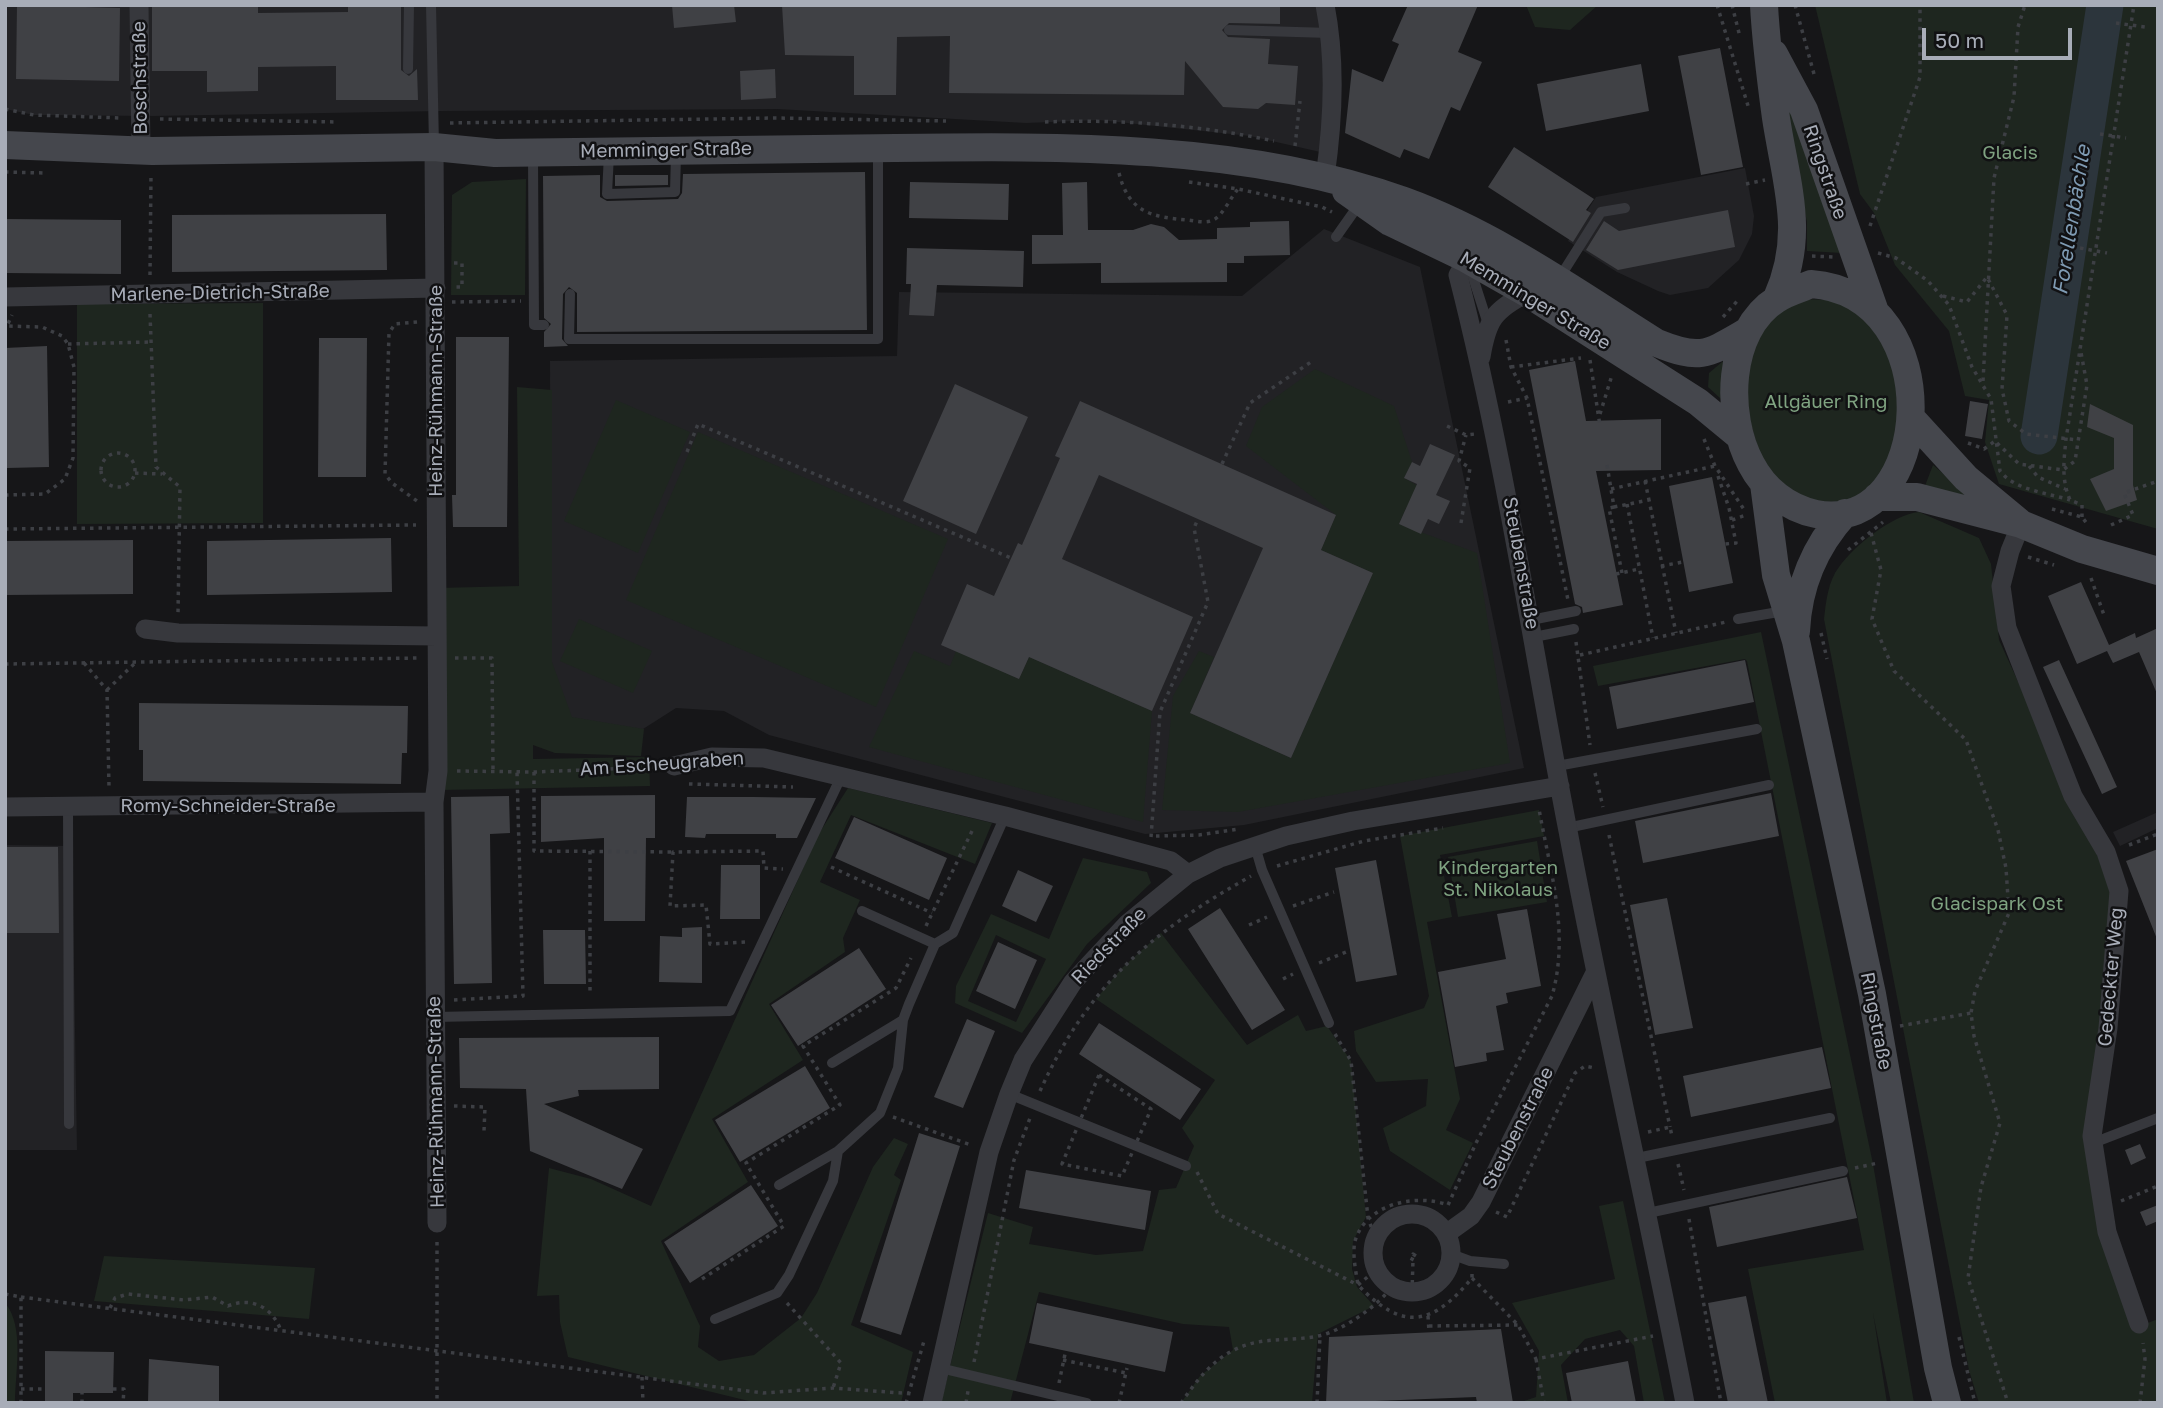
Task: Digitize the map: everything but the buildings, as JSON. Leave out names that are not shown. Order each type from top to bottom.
[{"type":"main road","name":"Ringstraße","points":[[1763,5],[1793,209],[1792,253],[1787,277],[1777,298]]},
{"type":"main road","name":"Ringstraße","points":[[1766,39],[1804,110],[1860,247],[1874,310]]},
{"type":"main road","name":"Memminger Straße","points":[[5,145],[149,165],[434,147],[533,153],[878,148],[1120,150],[1325,177],[1404,201],[1473,247],[1527,293],[1698,402],[1738,435]]},
{"type":"main road","name":"Memminger Straße","points":[[1325,177],[1354,211],[1473,247],[1558,280],[1657,343],[1681,353],[1701,355],[1748,331]]},
{"type":"main road","points":[[1882,508],[1906,447],[1912,419],[1909,381],[1902,353],[1874,310],[1856,296],[1835,286],[1811,284],[1777,298],[1762,311],[1748,331],[1736,369],[1738,435],[1749,461],[1764,484],[1785,501],[1807,512],[1845,513],[1882,508],[1917,497],[2021,524],[2082,549],[2158,571]]},
{"type":"main road","points":[[1912,419],[1966,478],[2021,524]]},
{"type":"main road","name":"Ringstraße","points":[[1764,484],[1776,575],[1796,641],[1872,994],[1938,1368],[1947,1403]]},
{"type":"main road","name":"Ringstraße","points":[[1796,641],[1801,591],[1820,545],[1845,513]]},
{"type":"street","name":"Boschstraße","points":[[139,5],[149,165]]},
{"type":"street","points":[[1325,5],[1331,33],[1331,112],[1325,177]]},
{"type":"street","name":"Heinz-Rühmann-Straße","points":[[434,147],[437,1223]]},
{"type":"street","name":"Steubenstraße","points":[[1473,247],[1458,275],[1480,361],[1533,628],[1595,973],[1637,1158],[1685,1403]]},
{"type":"street","points":[[1488,324],[1504,305],[1527,293]]},
{"type":"street","name":"Marlene-Dietrich-Straße","points":[[12,297],[149,295],[436,304]]},
{"type":"street","name":"Steubenstraße","points":[[1480,361],[1488,324]]},
{"type":"street","name":"Gedeckter Weg","points":[[2021,524],[2010,551],[2001,586],[2007,628],[2073,796],[2106,852],[2119,891],[2108,1028],[2093,1143],[2107,1232],[2139,1324]]},
{"type":"street","points":[[145,629],[178,633],[436,636]]},
{"type":"street","name":"Am Escheugraben","points":[[674,766],[712,757],[764,758],[1005,816],[1171,861],[1188,874]]},
{"type":"street","name":"Romy-Schneider-Straße","points":[[5,807],[109,806],[437,786]]},
{"type":"street","name":"Riedstraße","points":[[932,1401],[989,1152],[1009,1094],[1023,1060],[1073,982],[1128,923],[1188,874],[1255,846],[1353,821],[1560,786]]},
{"type":"street","name":"Steubenstraße","points":[[1446,1234],[1471,1216],[1481,1202],[1595,973]]},
{"type":"street","points":[[1403,1215],[1428,1217],[1446,1234],[1449,1262],[1437,1283],[1412,1292],[1392,1287],[1377,1269],[1374,1250],[1376,1240],[1391,1220],[1403,1215]]},
{"type":"lane","points":[[408,69],[409,5]]},
{"type":"lane","points":[[431,5],[434,147]]},
{"type":"lane","points":[[1230,30],[1331,33]]},
{"type":"lane","points":[[570,294],[569,339],[878,339],[878,148]]},
{"type":"lane","points":[[609,152],[607,194],[676,192],[676,150]]},
{"type":"lane","points":[[533,153],[534,325],[544,325]]},
{"type":"lane","points":[[1558,280],[1601,212],[1625,208]]},
{"type":"lane","points":[[1336,237],[1354,211]]},
{"type":"lane","points":[[1473,247],[1488,324]]},
{"type":"lane","points":[[1738,620],[1785,610]]},
{"type":"lane","points":[[1533,628],[1573,612]]},
{"type":"lane","points":[[1533,628],[1574,629]]},
{"type":"lane","points":[[1557,766],[1757,729]]},
{"type":"lane","points":[[435,1009],[730,1011],[841,777]]},
{"type":"lane","points":[[1567,828],[1769,785]]},
{"type":"lane","points":[[68,806],[69,1124]]},
{"type":"lane","points":[[779,1185],[838,1151],[880,1113],[898,1068],[903,1020],[935,944],[953,933],[1005,816]]},
{"type":"lane","points":[[1255,846],[1262,870],[1329,1023]]},
{"type":"lane","points":[[862,911],[935,944]]},
{"type":"lane","points":[[832,1063],[903,1020]]},
{"type":"lane","points":[[1009,1094],[1186,1166]]},
{"type":"lane","points":[[1637,1158],[1830,1118]]},
{"type":"lane","points":[[2093,1143],[2158,1118]]},
{"type":"lane","points":[[715,1319],[777,1293],[789,1275],[833,1181],[838,1151]]},
{"type":"lane","points":[[1648,1213],[1843,1171]]},
{"type":"lane","points":[[1449,1262],[1504,1264]]},
{"type":"lane","points":[[940,1368],[1087,1403]]},
{"type":"path","points":[[1860,247],[1920,77],[1920,5]]},
{"type":"path","points":[[1983,383],[1994,178],[2014,97],[2018,27],[2025,5]]},
{"type":"path","points":[[2070,499],[2065,489],[2063,470],[2066,439],[2079,341],[2134,5]]},
{"type":"path","points":[[2116,23],[2145,27]]},
{"type":"path","points":[[1295,146],[1300,101]]},
{"type":"path","points":[[2100,134],[2126,138]]},
{"type":"path","points":[[149,165],[149,295]]},
{"type":"path","points":[[5,172],[58,173]]},
{"type":"path","points":[[1111,172],[1132,174]]},
{"type":"path","points":[[1118,173],[1123,190],[1139,208],[1154,217],[1207,222],[1216,218],[1238,188]]},
{"type":"path","points":[[1746,184],[1771,179]]},
{"type":"path","points":[[1185,181],[1238,188],[1322,207],[1354,211]]},
{"type":"path","points":[[1792,253],[1818,257],[1860,247],[1896,258],[1928,281],[1949,306],[1972,367],[1991,399],[2000,471],[2020,485],[2082,505],[2082,517]]},
{"type":"path","points":[[2081,248],[2107,253]]},
{"type":"path","points":[[1941,296],[1967,302],[1987,277]]},
{"type":"path","points":[[1987,277],[2007,315],[2002,389],[2009,421],[2025,434],[2078,440]]},
{"type":"path","points":[[5,495],[45,494],[65,479],[71,468],[74,367],[68,344],[62,336],[42,327],[7,326],[12,297]]},
{"type":"path","points":[[423,505],[392,483],[385,474],[388,333],[395,324],[436,304],[533,300]]},
{"type":"path","points":[[150,325],[156,467],[180,487],[178,633]]},
{"type":"path","points":[[1505,336],[1511,367],[1528,398],[1564,582],[1573,612]]},
{"type":"path","points":[[1995,441],[2008,456],[2027,465],[2063,470],[2075,461],[2087,385],[2079,341]]},
{"type":"path","points":[[68,344],[150,342]]},
{"type":"path","points":[[1581,353],[1590,361],[1600,426]]},
{"type":"path","points":[[1511,367],[1549,363],[1579,356],[1596,362]]},
{"type":"path","points":[[1222,464],[1250,403],[1311,362]]},
{"type":"path","points":[[1599,416],[1613,373],[1624,380]]},
{"type":"path","points":[[687,452],[698,424],[1012,558]]},
{"type":"path","points":[[1447,426],[1466,435],[1480,434]]},
{"type":"path","points":[[1699,433],[1739,506],[1752,516],[1732,520]]},
{"type":"path","points":[[1461,523],[1470,468],[1459,461],[1466,435]]},
{"type":"path","points":[[1963,441],[1984,449],[1995,441]]},
{"type":"path","points":[[121,453],[134,462],[135,473],[125,486],[113,486],[103,479],[101,467],[106,458],[121,453]]},
{"type":"path","points":[[1607,465],[1614,507]]},
{"type":"path","points":[[2027,465],[2038,477],[2065,489]]},
{"type":"path","points":[[1611,489],[1715,466]]},
{"type":"path","points":[[1715,466],[1732,520],[1736,543],[1725,544]]},
{"type":"path","points":[[135,473],[164,474]]},
{"type":"path","points":[[1645,481],[1676,633]]},
{"type":"path","points":[[2111,524],[2133,515],[2124,493],[2158,481]]},
{"type":"path","points":[[1639,569],[1619,573],[1609,508],[1649,500]]},
{"type":"path","points":[[1627,504],[1653,638]]},
{"type":"path","points":[[1842,555],[1871,533],[1882,508]]},
{"type":"path","points":[[1151,830],[1160,712],[1208,602],[1194,528],[1198,519]]},
{"type":"path","points":[[5,529],[422,525]]},
{"type":"path","points":[[1871,533],[1881,570],[1872,619],[1894,671],[1966,740],[1998,830],[2006,868],[2009,913],[1975,991],[1971,1013],[1974,1036],[2000,1123],[1981,1187],[1968,1278],[2008,1403]]},
{"type":"path","points":[[1661,566],[1683,562]]},
{"type":"path","points":[[2091,578],[2105,618]]},
{"type":"path","points":[[1564,582],[1570,581]]},
{"type":"path","points":[[1579,655],[1738,620]]},
{"type":"path","points":[[1574,629],[1592,760],[1687,1205],[1721,1403]]},
{"type":"path","points":[[5,664],[492,658],[493,772]]},
{"type":"path","points":[[83,663],[107,690],[109,806]]},
{"type":"path","points":[[107,690],[135,663]]},
{"type":"path","name":"Am Escheugraben","points":[[437,786],[493,772],[674,766]]},
{"type":"path","points":[[435,1009],[523,996],[517,772]]},
{"type":"path","points":[[534,772],[534,851],[763,851],[764,869],[796,869]]},
{"type":"path","points":[[1358,1285],[1355,1242],[1368,1218],[1393,1204],[1414,1200],[1434,1200],[1448,1205],[1475,1143],[1552,996],[1560,970],[1562,946],[1559,914],[1536,789]]},
{"type":"path","points":[[1527,812],[1539,810]]},
{"type":"path","points":[[966,1403],[1014,1160],[1034,1105],[1081,1017],[1122,968],[1180,918],[1262,870],[1364,841],[1451,826]]},
{"type":"path","points":[[2129,845],[2158,834]]},
{"type":"path","points":[[590,851],[590,994]]},
{"type":"path","points":[[673,852],[670,906],[706,905],[710,944],[761,942]]},
{"type":"path","points":[[831,867],[932,913]]},
{"type":"path","points":[[1896,1027],[1971,1013]]},
{"type":"path","points":[[1329,1023],[1351,1061],[1368,1218],[1376,1240]]},
{"type":"path","points":[[1491,1210],[1507,1217],[1575,1073],[1585,1066],[1601,1071]]},
{"type":"path","points":[[1062,1164],[1100,1074]]},
{"type":"path","points":[[437,1106],[485,1107],[484,1131]]},
{"type":"path","points":[[880,1113],[980,1148]]},
{"type":"path","points":[[1632,1135],[1670,1127]]},
{"type":"path","points":[[1843,1171],[1878,1163]]},
{"type":"path","points":[[1186,1166],[1198,1172],[1218,1214],[1358,1285],[1378,1306],[1405,1318],[1428,1316],[1456,1298],[1472,1278],[1470,1261]]},
{"type":"path","points":[[2130,1197],[2158,1186]]},
{"type":"path","name":"Heinz-Rühmann-Straße","points":[[437,1223],[438,1403]]},
{"type":"path","points":[[1412,1292],[1413,1260]]},
{"type":"path","points":[[1449,1262],[1472,1278],[1518,1325],[1536,1359],[1544,1403]]},
{"type":"path","points":[[1358,1285],[1377,1269]]},
{"type":"path","points":[[1181,1403],[1200,1376],[1233,1350],[1266,1339],[1320,1336],[1378,1306],[1392,1287]]},
{"type":"path","points":[[777,1293],[841,1363],[833,1388]]},
{"type":"path","points":[[5,1294],[762,1392],[833,1388],[909,1393],[932,1401]]},
{"type":"path","points":[[110,1308],[115,1298],[128,1294],[184,1300],[212,1297],[228,1306],[236,1303],[261,1304],[277,1320],[281,1331]]},
{"type":"path","points":[[21,1297],[21,1403]]},
{"type":"path","points":[[1428,1316],[1429,1332]]},
{"type":"path","points":[[2139,1324],[2145,1359],[2140,1403]]},
{"type":"path","points":[[1429,1326],[1518,1325]]},
{"type":"path","points":[[1536,1359],[1656,1335]]},
{"type":"path","points":[[1317,1403],[1320,1336]]},
{"type":"path","points":[[1057,1396],[1065,1354]]},
{"type":"path","points":[[1063,1360],[1127,1370],[1118,1403]]},
{"type":"path","points":[[642,1377],[643,1403]]},
{"type":"path","points":[[21,1388],[45,1389]]},
{"type":"path","points":[[113,1389],[124,1389],[123,1403]]},
{"type":"path","points":[[82,1393],[82,1403]]},
{"type":"shaded area","points":[[5,5],[1322,5],[1329,154],[1250,136],[1099,120],[1026,123],[777,109],[34,115],[5,109]]},
{"type":"shaded area","points":[[1745,168],[1754,216],[1752,234],[1739,260],[1708,288],[1670,295],[1658,291],[1617,272],[1568,241],[1596,197]]},
{"type":"shaded area","points":[[1324,229],[1420,267],[1524,768],[1244,825],[1145,834],[769,735],[724,711],[676,708],[629,738],[551,725],[550,361],[897,356],[899,292],[1242,296]]},
{"type":"shaded area","points":[[2158,812],[2158,828],[2120,846],[2113,832]]},
{"type":"shaded area","points":[[5,845],[72,846],[77,1150],[5,1150]]},
{"type":"green space","points":[[1526,5],[1598,5],[1570,30],[1535,27]]},
{"type":"green space","name":"Glacis","points":[[1815,5],[2158,5],[2158,529],[1999,484],[1985,442],[1989,400],[1965,396],[1949,331],[1895,265],[1874,213],[1860,194]]},
{"type":"green space","points":[[1774,67],[1842,253],[1807,251],[1807,222]]},
{"type":"green space","points":[[526,179],[525,295],[451,295],[452,195],[472,182]]},
{"type":"green space","name":"Allgäuer Ring","points":[[1801,299],[1836,300],[1865,314],[1900,364],[1896,463],[1859,501],[1809,505],[1765,472],[1743,397],[1748,353],[1768,316]]},
{"type":"green space","points":[[263,303],[263,523],[77,524],[77,304]]},
{"type":"green space","points":[[1735,351],[1721,399],[1708,387],[1709,373]]},
{"type":"green space","points":[[1315,369],[1394,406],[1412,462],[1404,478],[1425,490],[1406,508],[1399,524],[1477,553],[1510,763],[1238,812],[1162,810],[1173,696],[1199,651],[1214,657],[1190,713],[1291,758],[1373,573],[1321,550],[1336,515],[1246,446],[1262,407]]},
{"type":"green space","points":[[517,387],[552,390],[552,662],[572,717],[644,729],[641,756],[555,753],[533,745],[533,759],[649,757],[650,786],[441,790],[438,588],[519,586]]},
{"type":"green space","points":[[616,400],[690,432],[638,553],[564,521]]},
{"type":"green space","points":[[698,432],[948,539],[876,707],[626,600]]},
{"type":"green space","points":[[1933,465],[1977,502],[1923,491]]},
{"type":"green space","name":"Glacispark Ost","points":[[1919,512],[1979,538],[1991,564],[1999,640],[2115,893],[2086,1137],[2135,1328],[2158,1319],[2158,1403],[1979,1403],[1969,1370],[1824,619],[1830,585],[1846,558],[1886,525],[1908,514]]},
{"type":"green space","points":[[579,619],[652,651],[633,693],[560,661]]},
{"type":"green space","points":[[1761,632],[1873,1164],[1914,1403],[1891,1403],[1873,1313],[1887,1403],[1775,1403],[1748,1269],[1864,1250],[1747,661],[1745,659],[1598,686],[1593,666]]},
{"type":"green space","points":[[914,651],[950,666],[956,651],[1019,679],[1029,657],[1152,711],[1143,822],[869,747]]},
{"type":"green space","points":[[848,788],[992,823],[975,864],[851,815],[820,882],[860,900],[843,938],[845,952],[769,1004],[803,1060],[712,1119],[748,1182],[661,1241],[700,1326],[698,1347],[719,1361],[754,1355],[801,1318],[817,1293],[873,1167],[894,1138],[908,1144],[894,1175],[901,1180],[851,1325],[913,1352],[901,1403],[757,1403],[568,1357],[560,1322],[559,1295],[537,1296],[549,1168],[591,1179],[651,1206],[818,835]]},
{"type":"green space","points":[[1539,810],[1544,836],[1440,855],[1452,917],[1427,922],[1460,1099],[1446,1130],[1473,1143],[1450,1190],[1390,1151],[1383,1128],[1426,1106],[1428,1079],[1376,1082],[1356,1051],[1354,1031],[1424,1008],[1429,996],[1400,836]]},
{"type":"green space","name":"Kindergarten St. Nikolaus","points":[[1537,841],[1547,902],[1458,917],[1448,857]]},
{"type":"green space","points":[[1083,858],[1147,872],[1151,883],[1087,944],[1022,1033],[955,1003],[956,986],[991,914],[1049,939]],"holes":[[[996,935],[1046,959],[1016,1022],[968,1001]]]},
{"type":"green space","points":[[1161,933],[1247,1045],[1298,1015],[1306,1031],[1327,1026],[1351,1061],[1366,1217],[1353,1241],[1352,1269],[1357,1287],[1374,1306],[1318,1334],[1312,1403],[1181,1403],[1200,1376],[1233,1350],[1229,1327],[1183,1324],[1039,1292],[1010,1403],[941,1403],[988,1213],[1033,1227],[1029,1244],[1096,1255],[1143,1251],[1159,1190],[1176,1188],[1194,1146],[1182,1128],[1215,1080],[1096,999],[1122,968]]},
{"type":"green space","points":[[1623,1201],[1665,1403],[1644,1403],[1634,1346],[1620,1330],[1585,1339],[1561,1365],[1568,1403],[1518,1403],[1536,1397],[1539,1351],[1512,1303],[1615,1279],[1599,1206]]},
{"type":"green space","points":[[104,1256],[315,1268],[309,1319],[94,1301]]},
{"type":"green space","points":[[5,1303],[15,1324],[17,1337],[15,1403],[5,1403]]},
{"type":"waterway","name":"Forellenbächle","points":[[2039,436],[2105,5]]}]
